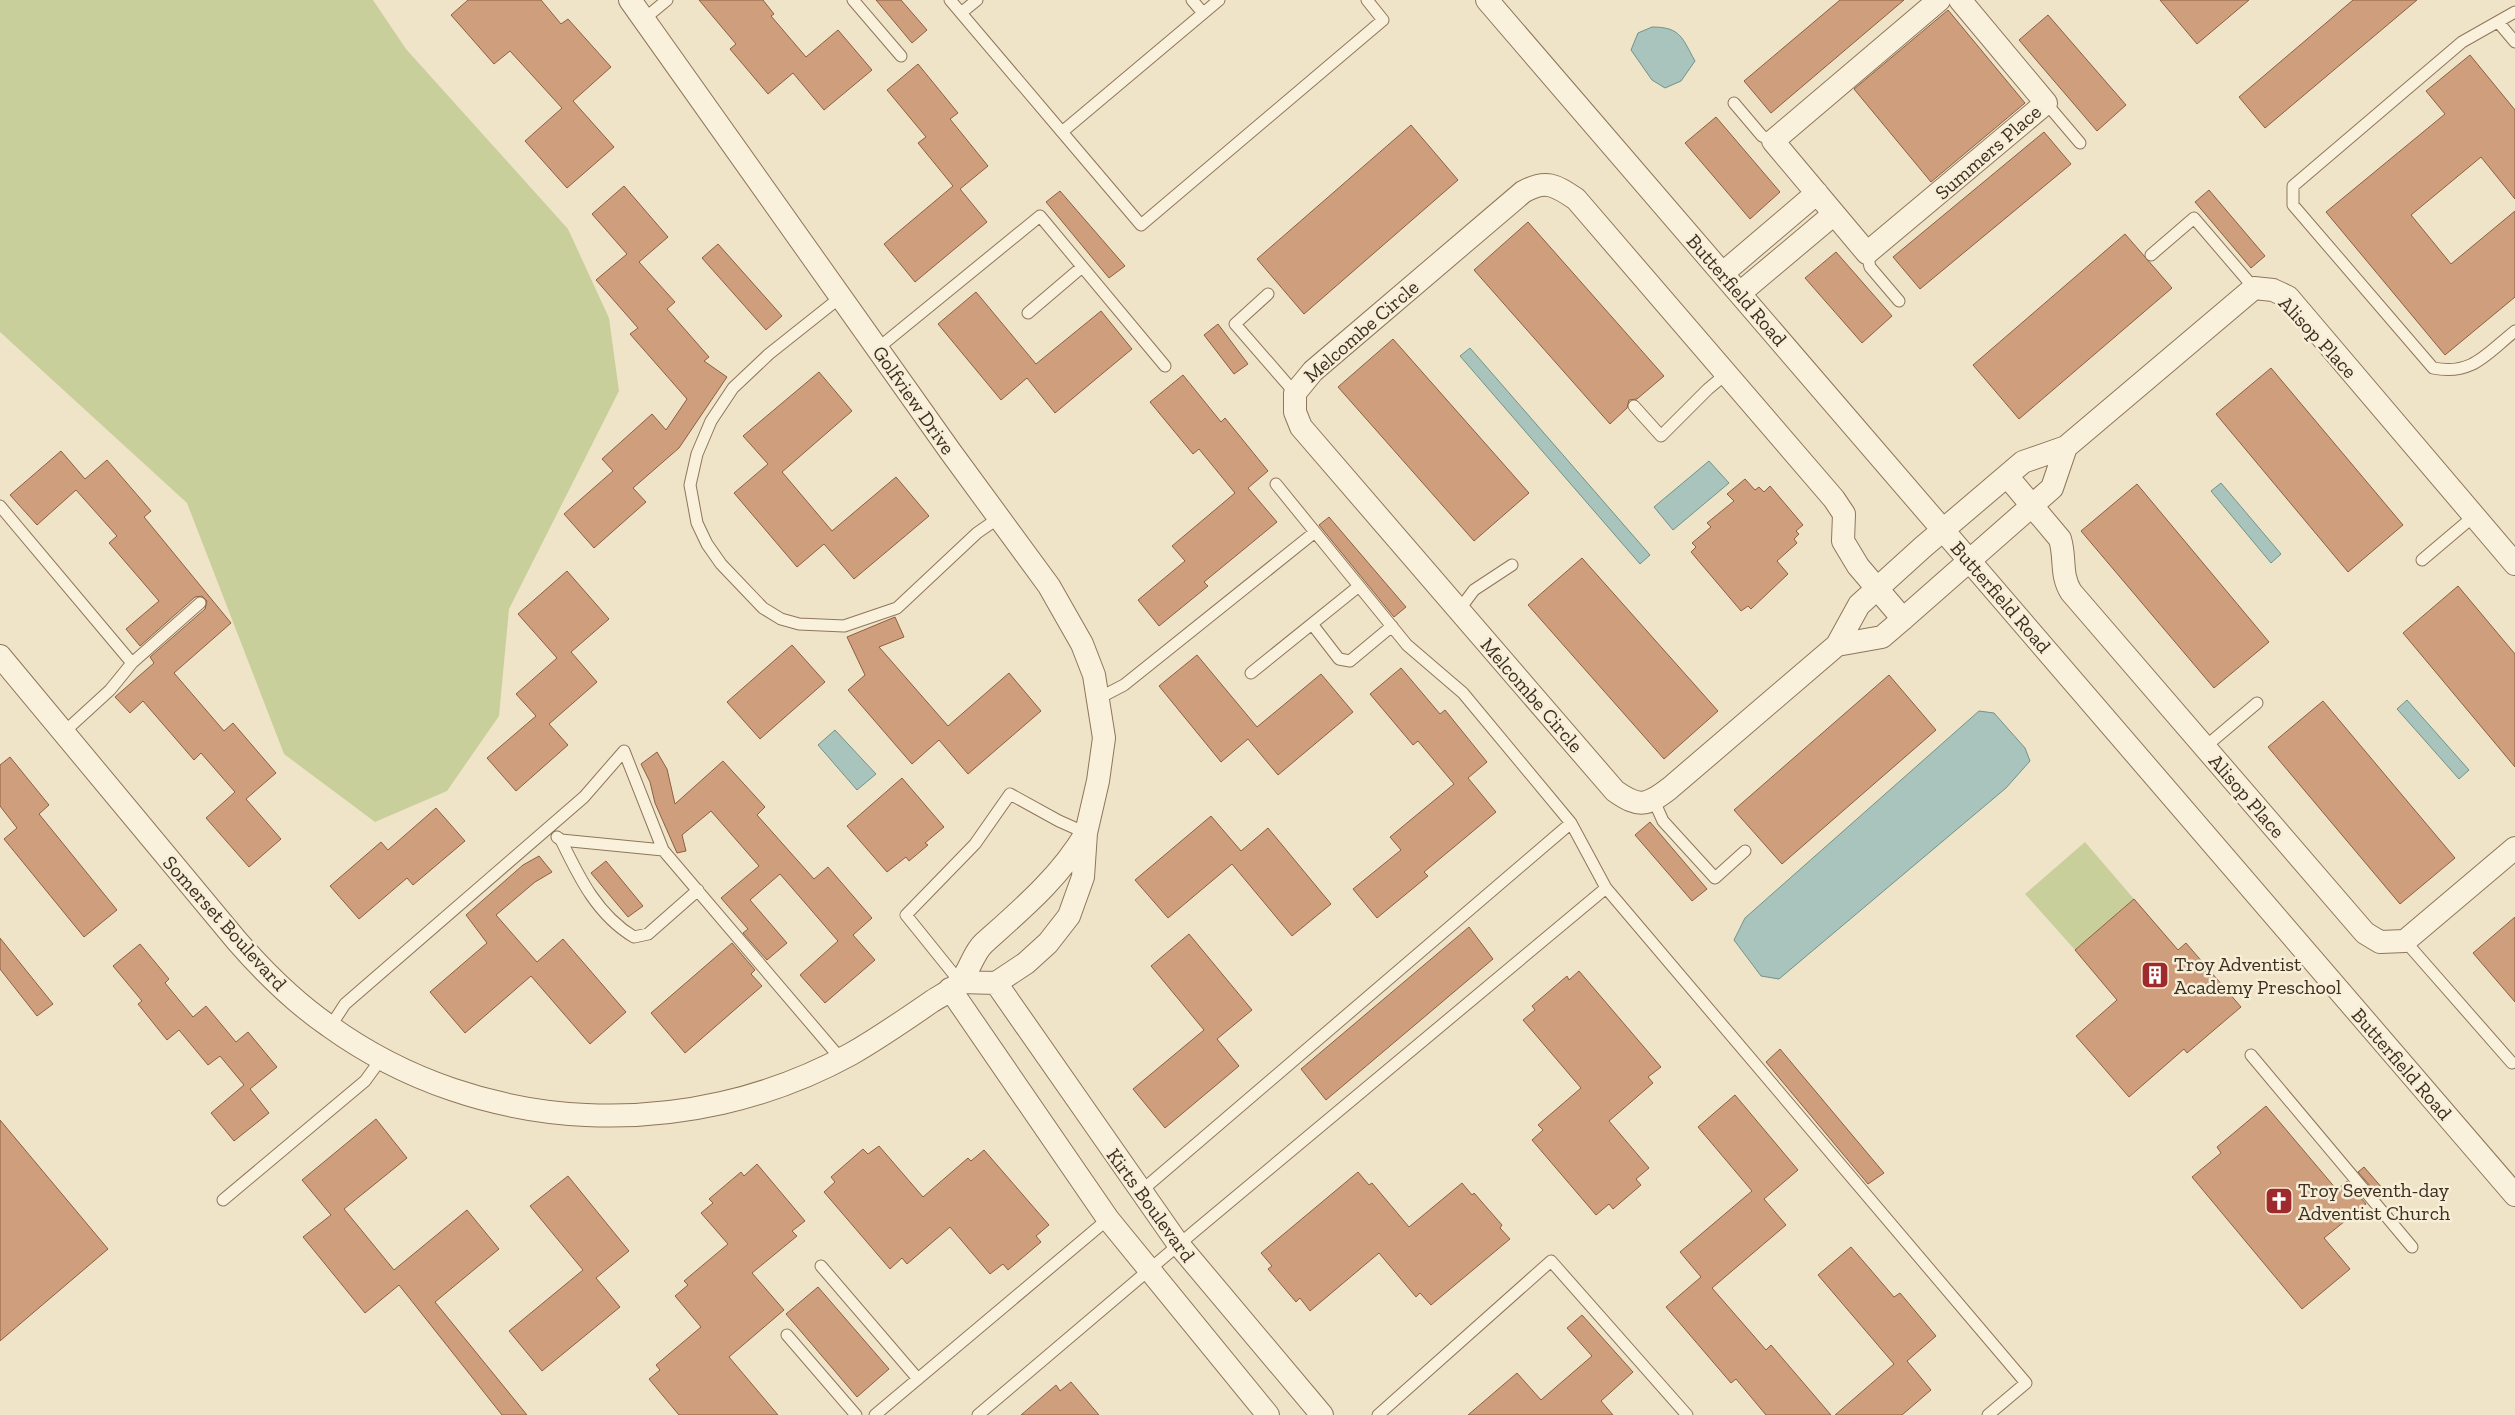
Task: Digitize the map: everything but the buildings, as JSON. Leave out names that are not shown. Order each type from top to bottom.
[{"type":"street","name":"Golfview Drive","points":[[630,0],[842,296],[877,348],[1000,517],[1067,614],[1082,644],[1099,698],[1104,738],[1098,781],[1086,833],[1083,877],[1069,916],[1048,943],[1026,963],[996,983]]},
{"type":"street","name":"Butterfield Road","points":[[1487,0],[2515,1195]]},
{"type":"street","points":[[1866,253],[1773,141],[1939,0]]},
{"type":"street","name":"Summers Place","points":[[1866,253],[2046,102],[1960,0]]},
{"type":"street","name":"Melcombe Circle","points":[[1654,801],[1632,802],[1614,791],[1301,427],[1295,412],[1294,393],[1313,371],[1523,192],[1536,185],[1550,185],[1576,199],[1844,514],[1843,541],[1858,566],[1903,618]]},
{"type":"street","points":[[1723,273],[1817,193]]},
{"type":"street","points":[[1740,293],[1834,214]]},
{"type":"street","name":"Alisop Place","points":[[1943,530],[2024,462],[2066,448],[2254,288],[2273,290],[2288,298],[2515,564]]},
{"type":"street","points":[[1838,645],[1882,636],[2033,506],[2052,488],[2066,448]]},
{"type":"street","name":"Alisop Place","points":[[2007,476],[2060,539],[2063,549],[2064,582],[2071,592],[2365,933],[2380,942],[2405,941]]},
{"type":"street","points":[[1654,801],[1838,645],[1859,605],[1943,530]]},
{"type":"street","name":"Somerset Boulevard","points":[[0,656],[264,972],[299,1004],[330,1027],[381,1059],[444,1086],[490,1101],[533,1110],[611,1116],[689,1111],[734,1101],[780,1087],[842,1059],[879,1038],[955,986]]},
{"type":"street","name":"Golfview Drive","points":[[955,986],[982,944],[1038,896],[1074,854],[1086,833]]},
{"type":"street","points":[[2405,941],[2515,848]]},
{"type":"street","points":[[955,986],[996,983]]},
{"type":"street","name":"Kirts Boulevard","points":[[996,983],[1140,1192],[1179,1245],[1322,1415]]},
{"type":"street","name":"Kirts Boulevard","points":[[955,986],[1108,1219],[1268,1415]]},
{"type":"lane","points":[[644,19],[667,0]]},
{"type":"lane","points":[[853,0],[901,56]]},
{"type":"lane","points":[[950,0],[1141,225],[1383,20],[1367,0]]},
{"type":"lane","points":[[961,13],[977,0]]},
{"type":"lane","points":[[1192,0],[1203,13]]},
{"type":"lane","points":[[1062,132],[1219,0]]},
{"type":"lane","points":[[2515,12],[2499,23],[2462,42],[2350,135],[2293,186],[2293,205],[2433,368],[2450,371],[2470,367],[2515,331]]},
{"type":"lane","points":[[2499,23],[2515,42]]},
{"type":"lane","points":[[2046,102],[2080,143]]},
{"type":"lane","points":[[1734,103],[1762,136],[1773,141]]},
{"type":"lane","points":[[877,348],[1040,216],[1166,366]]},
{"type":"lane","points":[[2151,255],[2194,218],[2254,288]]},
{"type":"lane","points":[[1866,253],[1870,267],[1899,301]]},
{"type":"lane","points":[[1028,313],[1082,267]]},
{"type":"lane","points":[[1268,294],[1235,324],[1294,393]]},
{"type":"lane","points":[[842,296],[769,354],[733,388],[711,421],[697,454],[690,485],[697,523],[721,564],[763,608],[781,618],[798,624],[844,626],[897,608],[977,533],[1000,517]]},
{"type":"lane","points":[[1634,406],[1661,436],[1708,388],[1726,374]]},
{"type":"lane","points":[[1276,484],[1407,645],[1463,693],[1570,823],[1606,888],[2026,1383],[1988,1415]]},
{"type":"lane","points":[[0,506],[132,663]]},
{"type":"lane","points":[[2422,560],[2474,516]]},
{"type":"lane","points":[[1099,698],[1124,685],[1315,532]]},
{"type":"lane","points":[[1458,610],[1474,590],[1512,565]]},
{"type":"lane","points":[[1251,673],[1359,586]]},
{"type":"lane","points":[[63,733],[110,690],[132,663],[200,604]]},
{"type":"lane","points":[[1312,624],[1339,659],[1350,661],[1392,626]]},
{"type":"lane","points":[[2205,747],[2257,703]]},
{"type":"lane","points":[[330,1027],[345,1004],[584,797],[624,751],[663,850],[842,1059]]},
{"type":"lane","points":[[955,986],[906,915],[975,844],[1010,794],[1059,821],[1086,833]]},
{"type":"lane","points":[[1654,801],[1663,821],[1715,878],[1745,851]]},
{"type":"lane","points":[[1140,1192],[1570,823]]},
{"type":"lane","points":[[547,829],[561,840],[584,888],[618,928],[634,937],[648,934],[698,890]]},
{"type":"lane","points":[[561,840],[663,850]]},
{"type":"lane","points":[[978,1415],[1606,888]]},
{"type":"lane","points":[[2405,941],[2512,1063]]},
{"type":"lane","points":[[2251,1054],[2412,1248]]},
{"type":"lane","points":[[223,1200],[365,1081],[381,1059]]},
{"type":"lane","points":[[875,1415],[1108,1219]]},
{"type":"lane","points":[[1378,1415],[1551,1261],[1687,1415]]},
{"type":"lane","points":[[821,1266],[918,1378]]},
{"type":"lane","points":[[787,1335],[856,1415]]},
{"type":"green space","points":[[0,0],[373,0],[406,49],[568,229],[609,318],[619,391],[509,609],[499,716],[447,791],[375,822],[284,754],[187,503],[0,332]]},
{"type":"green space","points":[[2085,842],[2134,899],[2075,950],[2025,894]]},
{"type":"water","points":[[1652,27],[1669,29],[1680,35],[1695,61],[1681,81],[1665,88],[1652,80],[1631,50],[1638,33]]},
{"type":"water","points":[[1470,348],[1650,555],[1640,564],[1460,356]]},
{"type":"water","points":[[1709,461],[1729,483],[1673,530],[1654,507]]},
{"type":"water","points":[[2221,483],[2281,554],[2271,563],[2211,491]]},
{"type":"water","points":[[2407,700],[2469,770],[2459,779],[2397,709]]},
{"type":"water","points":[[1979,711],[1994,713],[2025,748],[2030,761],[2006,788],[1779,979],[1761,976],[1734,940],[1745,918]]},
{"type":"water","points":[[835,730],[876,774],[857,790],[818,745]]},
{"type":"place","name":"Troy Adventist Academy Preschool","points":[[2155,975]]},
{"type":"place","name":"Troy Seventh-day Adventist Church","points":[[2279,1201]]}]
